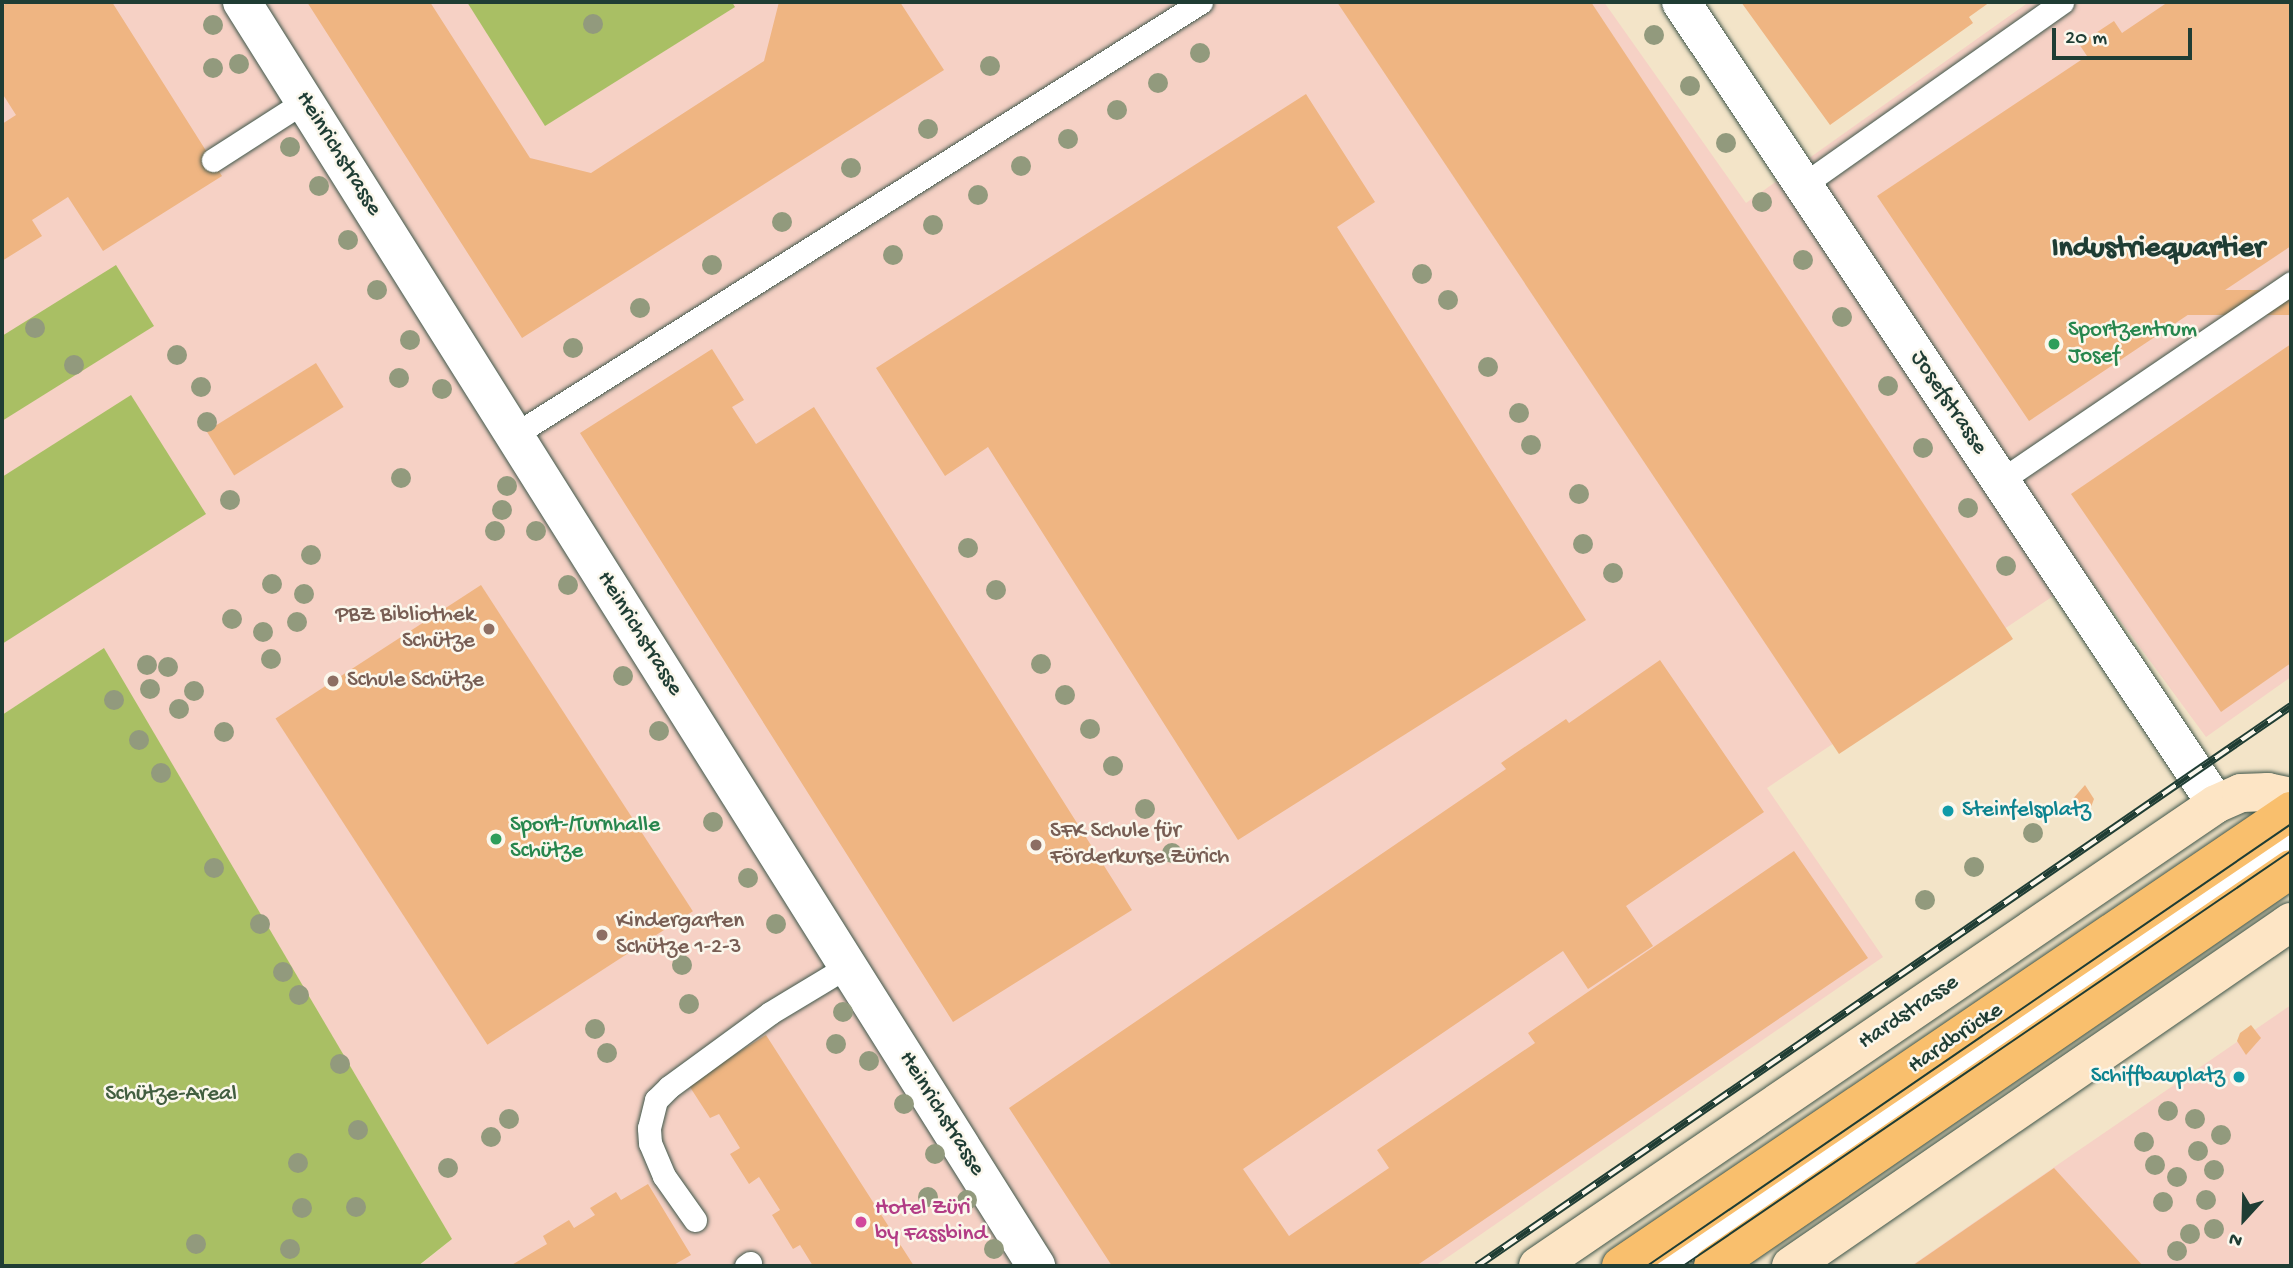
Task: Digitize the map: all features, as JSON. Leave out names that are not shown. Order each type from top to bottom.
[{"type":"main road","name":"Hardbrücke","points":[[1621,1266],[2291,811]]},
{"type":"main road","points":[[1713,1266],[2291,869]]},
{"type":"street","name":"Heinrichstrasse","points":[[242,2],[1036,1266]]},
{"type":"street","name":"Josefstrasse","points":[[1681,2],[2216,804]]},
{"type":"street","name":"Hardstrasse","points":[[1538,1266],[2216,804],[2241,793],[2268,792],[2291,797]]},
{"type":"street","points":[[1791,1266],[2291,922]]},
{"type":"lane","points":[[514,435],[1201,2]]},
{"type":"lane","points":[[1803,185],[2062,2]]},
{"type":"lane","points":[[213,160],[305,102]]},
{"type":"lane","points":[[2000,481],[2291,284]]},
{"type":"lane","points":[[1663,1266],[2291,836]]},
{"type":"lane","points":[[695,1220],[664,1176],[650,1143],[651,1111],[656,1100],[669,1087],[770,1013],[848,966]]},
{"type":"shaded area","points":[[2,2],[1604,2],[1746,203],[2029,2],[2291,2],[2291,677],[2206,737],[2086,574],[1767,788],[1883,957],[1435,1266],[419,1266],[452,1239],[104,649],[2,715]]},
{"type":"shaded area","name":"Schiffbauplatz","points":[[2291,1005],[2291,1266],[1911,1266],[2066,1159]]},
{"type":"green space","points":[[467,2],[732,2],[735,7],[545,126]]},
{"type":"green space","points":[[116,265],[154,326],[2,421],[2,336]]},
{"type":"green space","points":[[131,395],[206,514],[2,644],[2,477]]},
{"type":"green space","name":"Schütze-Areal","points":[[104,648],[452,1239],[418,1266],[2,1266],[2,715]]},
{"type":"building","points":[[7,2],[112,2],[222,176],[103,251],[68,197],[32,220],[42,236],[2,261],[2,124],[16,115],[2,93],[2,7]]},
{"type":"building","points":[[307,2],[430,2],[530,158],[591,173],[764,61],[779,2],[900,2],[944,70],[522,338]]},
{"type":"building","points":[[1337,2],[1591,2],[2013,639],[1839,754]]},
{"type":"building","points":[[1741,2],[1990,2],[1969,17],[1973,23],[1830,125]]},
{"type":"building","points":[[2168,2],[2291,2],[2291,246],[2029,421],[1877,196],[2087,56],[2079,44],[2114,21],[2122,33]]},
{"type":"building","points":[[1306,94],[1375,202],[1337,227],[1586,620],[1238,840],[988,447],[945,476],[876,368]]},
{"type":"building","points":[[2047,290],[2291,290],[2291,315],[2047,315]]},
{"type":"building","points":[[2291,344],[2291,663],[2221,712],[2071,494]]},
{"type":"building","points":[[712,349],[744,400],[732,407],[756,444],[814,407],[1132,910],[953,1022],[580,433]]},
{"type":"building","points":[[316,363],[344,407],[234,475],[207,431]]},
{"type":"building","points":[[481,585],[693,911],[487,1045],[276,718]]},
{"type":"building","points":[[1660,660],[1764,812],[1626,906],[1653,946],[1588,989],[1563,951],[1243,1169],[1289,1236],[1389,1168],[1377,1150],[1535,1043],[1528,1033],[1794,851],[1868,958],[1416,1266],[1112,1266],[1009,1108],[1506,769],[1501,763],[1566,719],[1569,723]]},
{"type":"building","points":[[2085,785],[2094,799],[2091,807],[2080,814],[2071,801]]},
{"type":"building","points":[[2251,1025],[2261,1038],[2246,1055],[2237,1041],[2240,1033]]},
{"type":"building","points":[[766,1035],[914,1266],[813,1266],[800,1245],[793,1249],[772,1215],[780,1210],[759,1177],[749,1184],[730,1154],[740,1148],[719,1114],[710,1118],[688,1084]]},
{"type":"building","points":[[2054,1168],[2143,1266],[1912,1266]]},
{"type":"building","points":[[648,1184],[691,1255],[672,1266],[510,1266],[547,1244],[543,1236],[569,1220],[574,1228],[595,1215],[590,1208],[616,1192],[621,1200]]},
{"type":"tram line","points":[[1647,1266],[2291,824]]},
{"type":"tram line","points":[[1683,1266],[2291,851]]},
{"type":"railway","points":[[1477,1266],[2291,706]]},
{"type":"place","name":"Sportzentrum Josef","points":[[2054,344]]},
{"type":"place","name":"PBZ Bibliothek Schütze","points":[[489,629]]},
{"type":"place","name":"Schule Schütze","points":[[333,681]]},
{"type":"place","name":"Steinfelsplatz","points":[[1948,811]]},
{"type":"place","name":"Sport-/Turnhalle Schütze","points":[[496,839]]},
{"type":"place","name":"SFK Schule für Förderkurse Zürich","points":[[1036,845]]},
{"type":"place","name":"Kindergarten Schütze 1-2-3","points":[[602,935]]},
{"type":"place","name":"Schiffbauplatz","points":[[2239,1077]]},
{"type":"place","name":"Hotel Züri by Fassbind","points":[[861,1222]]},
{"type":"district","name":"Industriequartier","points":[[2158,250]]}]
